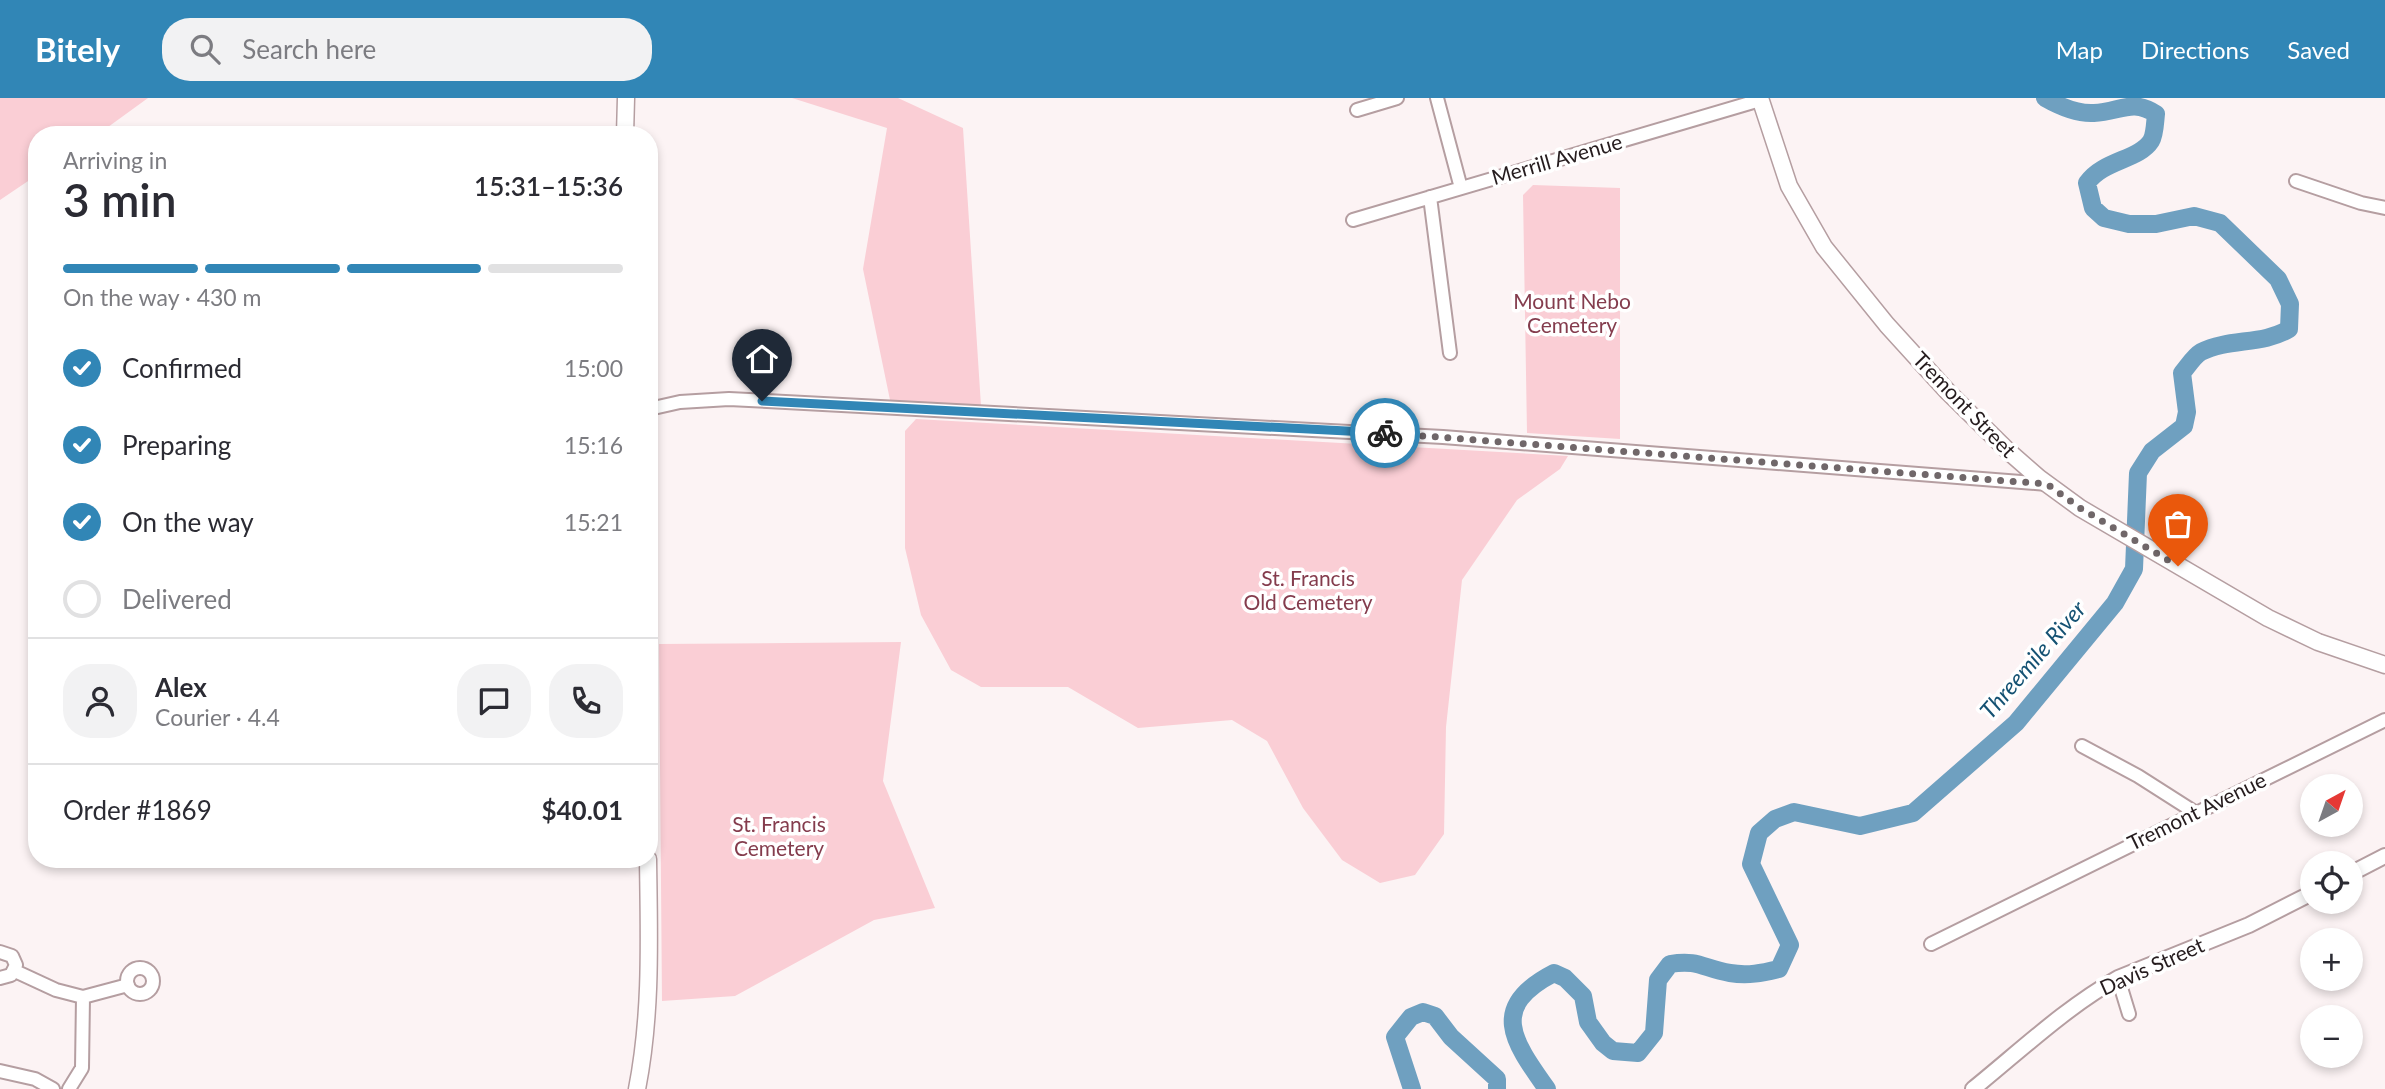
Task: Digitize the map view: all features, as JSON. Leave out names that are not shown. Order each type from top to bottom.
[{"type":"main road","points":[[625,98],[625,126]]},
{"type":"main road","name":"Tremont Street","points":[[1760,99],[1789,186],[1807,220],[1830,254],[1887,325],[1948,392],[2007,450],[2080,508],[2160,556],[2289,629],[2337,649],[2385,664]]},
{"type":"main road","points":[[638,1089],[646,1033],[648,868]]},
{"type":"street","points":[[1357,110],[1397,98]]},
{"type":"street","points":[[1437,98],[1461,188]]},
{"type":"street","name":"Merrill Avenue","points":[[1353,220],[1760,99]]},
{"type":"street","points":[[2296,181],[2361,203],[2385,208]]},
{"type":"street","points":[[1430,197],[1450,353]]},
{"type":"street","points":[[658,408],[680,402],[729,399],[1269,427],[1443,437],[2047,484]]},
{"type":"street","name":"Tremont Avenue","points":[[1931,944],[2385,720]]},
{"type":"street","points":[[2082,746],[2196,813]]},
{"type":"street","points":[[2363,867],[2385,856]]},
{"type":"street","name":"Davis Street","points":[[1973,1089],[2078,1003],[2118,978],[2249,925],[2300,899]]},
{"type":"street","points":[[0,952],[12,956],[15,963],[15,971],[8,977],[0,978]]},
{"type":"street","points":[[15,971],[56,990],[83,997],[128,985]]},
{"type":"street","points":[[2118,978],[2129,1014]]},
{"type":"street","points":[[69,1089],[82,1068],[83,997]]},
{"type":"street","points":[[0,1070],[35,1079],[53,1089]]},
{"type":"green space","points":[[0,98],[148,98],[109,126],[28,126],[28,181],[0,200]]},
{"type":"green space","points":[[792,98],[898,98],[963,128],[981,406],[890,400],[863,269],[887,128]]},
{"type":"green space","name":"Mount Nebo Cemetery","points":[[1533,185],[1620,188],[1620,439],[1527,433],[1523,195]]},
{"type":"green space","name":"St. Francis Old Cemetery","points":[[916,419],[1568,456],[1560,469],[1517,500],[1462,580],[1446,727],[1444,834],[1415,875],[1380,883],[1342,860],[1303,808],[1267,741],[1232,720],[1138,728],[1068,687],[981,687],[951,670],[921,615],[905,548],[905,431]]},
{"type":"green space","name":"St. Francis Cemetery","points":[[901,642],[883,781],[935,908],[874,920],[735,996],[662,1001],[659,644]]},
{"type":"waterway","name":"Threemile River","points":[[1547,1089],[1517,1040],[1513,1026],[1514,1012],[1520,999],[1533,986],[1554,973],[1565,978],[1583,996],[1588,1022],[1603,1043],[1613,1051],[1638,1053],[1654,1033],[1658,980],[1670,964],[1695,964],[1743,974],[1779,969],[1790,945],[1751,864],[1759,833],[1775,819],[1794,812],[1860,826],[1913,813],[2016,723],[2115,603],[2134,569],[2138,473],[2152,451],[2184,426],[2187,412],[2182,373],[2201,352],[2268,337],[2289,329],[2290,304],[2278,279],[2220,223],[2194,216],[2156,224],[2129,224],[2104,218],[2093,208],[2087,183],[2102,169],[2145,147],[2151,141],[2156,114],[2133,106],[2103,112],[2082,112],[2062,107],[2045,98]]},
{"type":"waterway","name":"Threemile River","points":[[1412,1089],[1395,1037],[1411,1017],[1423,1012],[1435,1016],[1451,1037],[1497,1079],[1497,1089]]},
{"type":"way so far","points":[[1385,433],[2047,484],[2080,508],[2178,566]]},
{"type":"route","points":[[762,401],[1385,433]]}]
